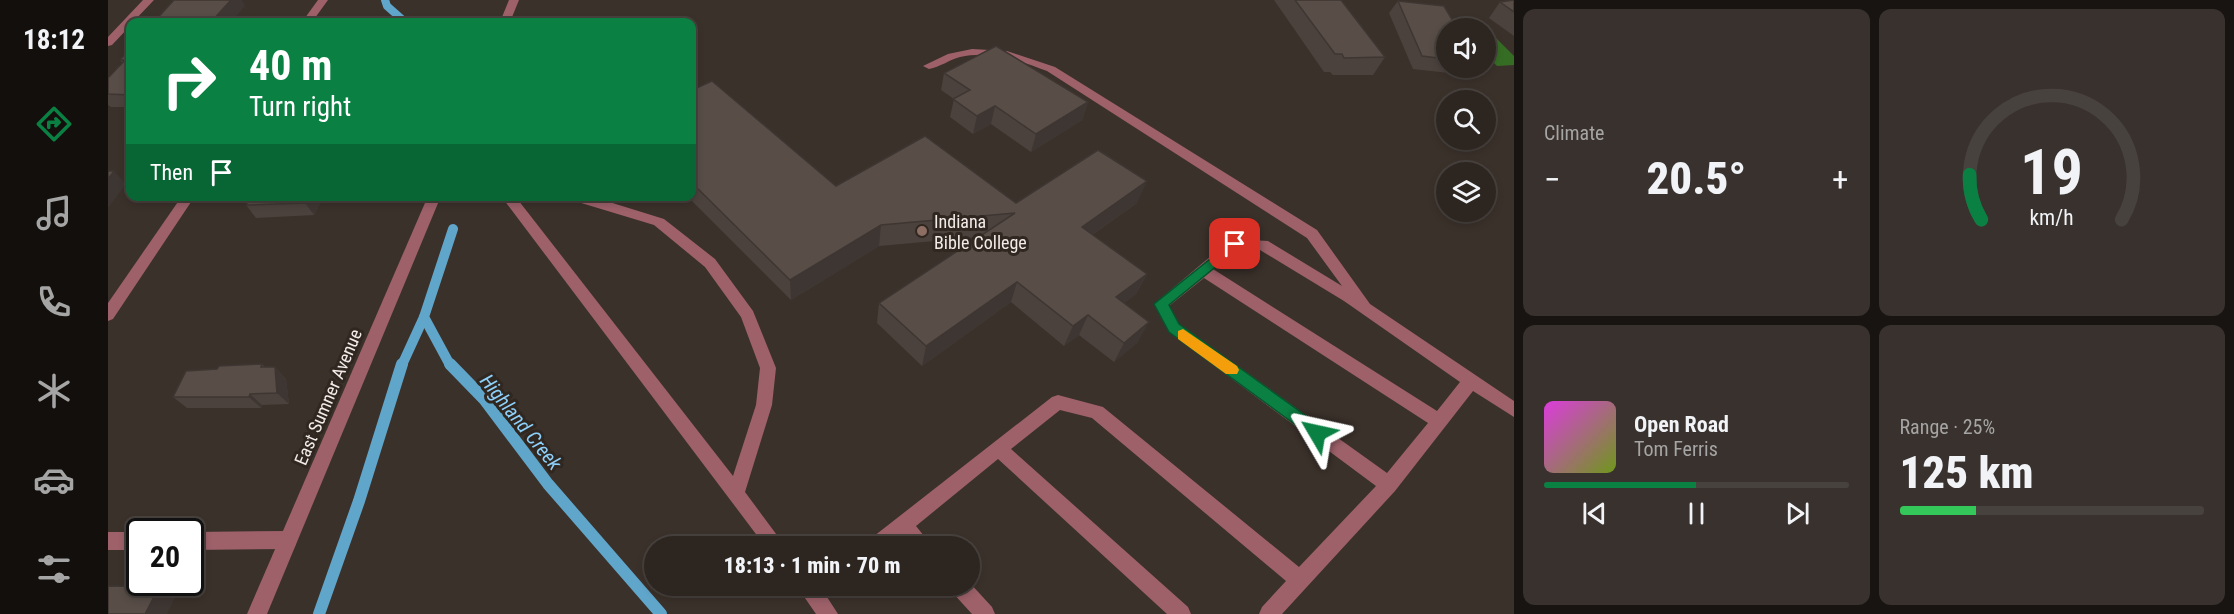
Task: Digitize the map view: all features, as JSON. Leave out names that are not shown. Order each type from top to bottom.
[{"type":"street","points":[[132,18],[149,0]]},
{"type":"street","points":[[310,18],[323,0]]},
{"type":"street","points":[[507,18],[514,0]]},
{"type":"street","points":[[108,43],[126,24]]},
{"type":"street","points":[[929,66],[960,53],[989,52],[1021,56],[1051,69],[1312,234],[1371,313]]},
{"type":"street","points":[[108,315],[186,201]]},
{"type":"street","name":"East Sumner Avenue","points":[[257,614],[433,201]]},
{"type":"street","points":[[511,201],[768,536]]},
{"type":"street","points":[[590,201],[659,222],[710,263],[748,315],[768,368],[764,405],[736,494]]},
{"type":"street","points":[[1389,485],[1174,328],[1161,304],[1235,244],[1263,245],[1371,313],[1514,410]]},
{"type":"street","points":[[1203,270],[1439,421]]},
{"type":"street","points":[[1269,614],[1389,485],[1470,382]]},
{"type":"street","points":[[889,536],[1058,402],[1097,412],[1300,581]]},
{"type":"street","points":[[999,449],[1181,614]]},
{"type":"street","points":[[903,525],[913,536]]},
{"type":"street","points":[[204,541],[288,540]]},
{"type":"street","points":[[108,541],[126,541]]},
{"type":"street","points":[[819,596],[828,614]]},
{"type":"street","points":[[969,596],[985,614]]},
{"type":"green space","points":[[1496,38],[1514,56],[1514,65],[1497,66]]},
{"type":"building","points":[[174,0],[231,0],[215,18],[158,18]]},
{"type":"building","points":[[1295,0],[1341,0],[1385,57],[1344,58],[1342,54],[1335,54]]},
{"type":"building","points":[[1514,0],[1514,12],[1500,2]]},
{"type":"building","points":[[1398,1],[1444,6],[1451,18],[1436,18],[1436,58],[1422,56]]},
{"type":"building","points":[[996,46],[1088,102],[1036,134],[995,106],[977,116],[953,99],[970,90],[944,73]]},
{"type":"building","points":[[126,53],[126,95],[108,94],[108,78],[125,60],[120,60]]},
{"type":"building","points":[[712,81],[836,186],[925,136],[1016,203],[1098,150],[1147,181],[1082,227],[1147,274],[1116,297],[1149,322],[1124,343],[1088,315],[1073,326],[1017,282],[926,346],[879,303],[1015,213],[881,225],[790,280],[696,187],[696,88]]},
{"type":"building","points":[[108,171],[114,171],[108,179]]},
{"type":"building","points":[[248,201],[306,201],[305,203],[246,205]]},
{"type":"building","points":[[262,364],[261,367],[275,367],[277,393],[250,394],[249,397],[173,397],[186,371],[217,369],[219,366]]},
{"type":"building","points":[[108,586],[126,586],[126,596],[154,596],[145,614],[108,614]]},
{"type":"waterway","name":"Highland Creek","points":[[385,0],[387,6],[400,18]]},
{"type":"waterway","name":"Highland Creek","points":[[424,317],[453,229]]},
{"type":"waterway","points":[[402,365],[424,317]]},
{"type":"waterway","name":"Highland Creek","points":[[424,317],[450,365]]},
{"type":"waterway","points":[[319,614],[359,501],[402,364]]},
{"type":"waterway","name":"Highland Creek","points":[[450,364],[484,399],[548,484],[661,614]]},
{"type":"slow traffic","points":[[1183,335],[1232,370]]},
{"type":"place","name":"Indiana Bible College","points":[[922,231]]},
{"type":"route","points":[[1235,244],[1161,304],[1174,328],[1317,433]]}]
